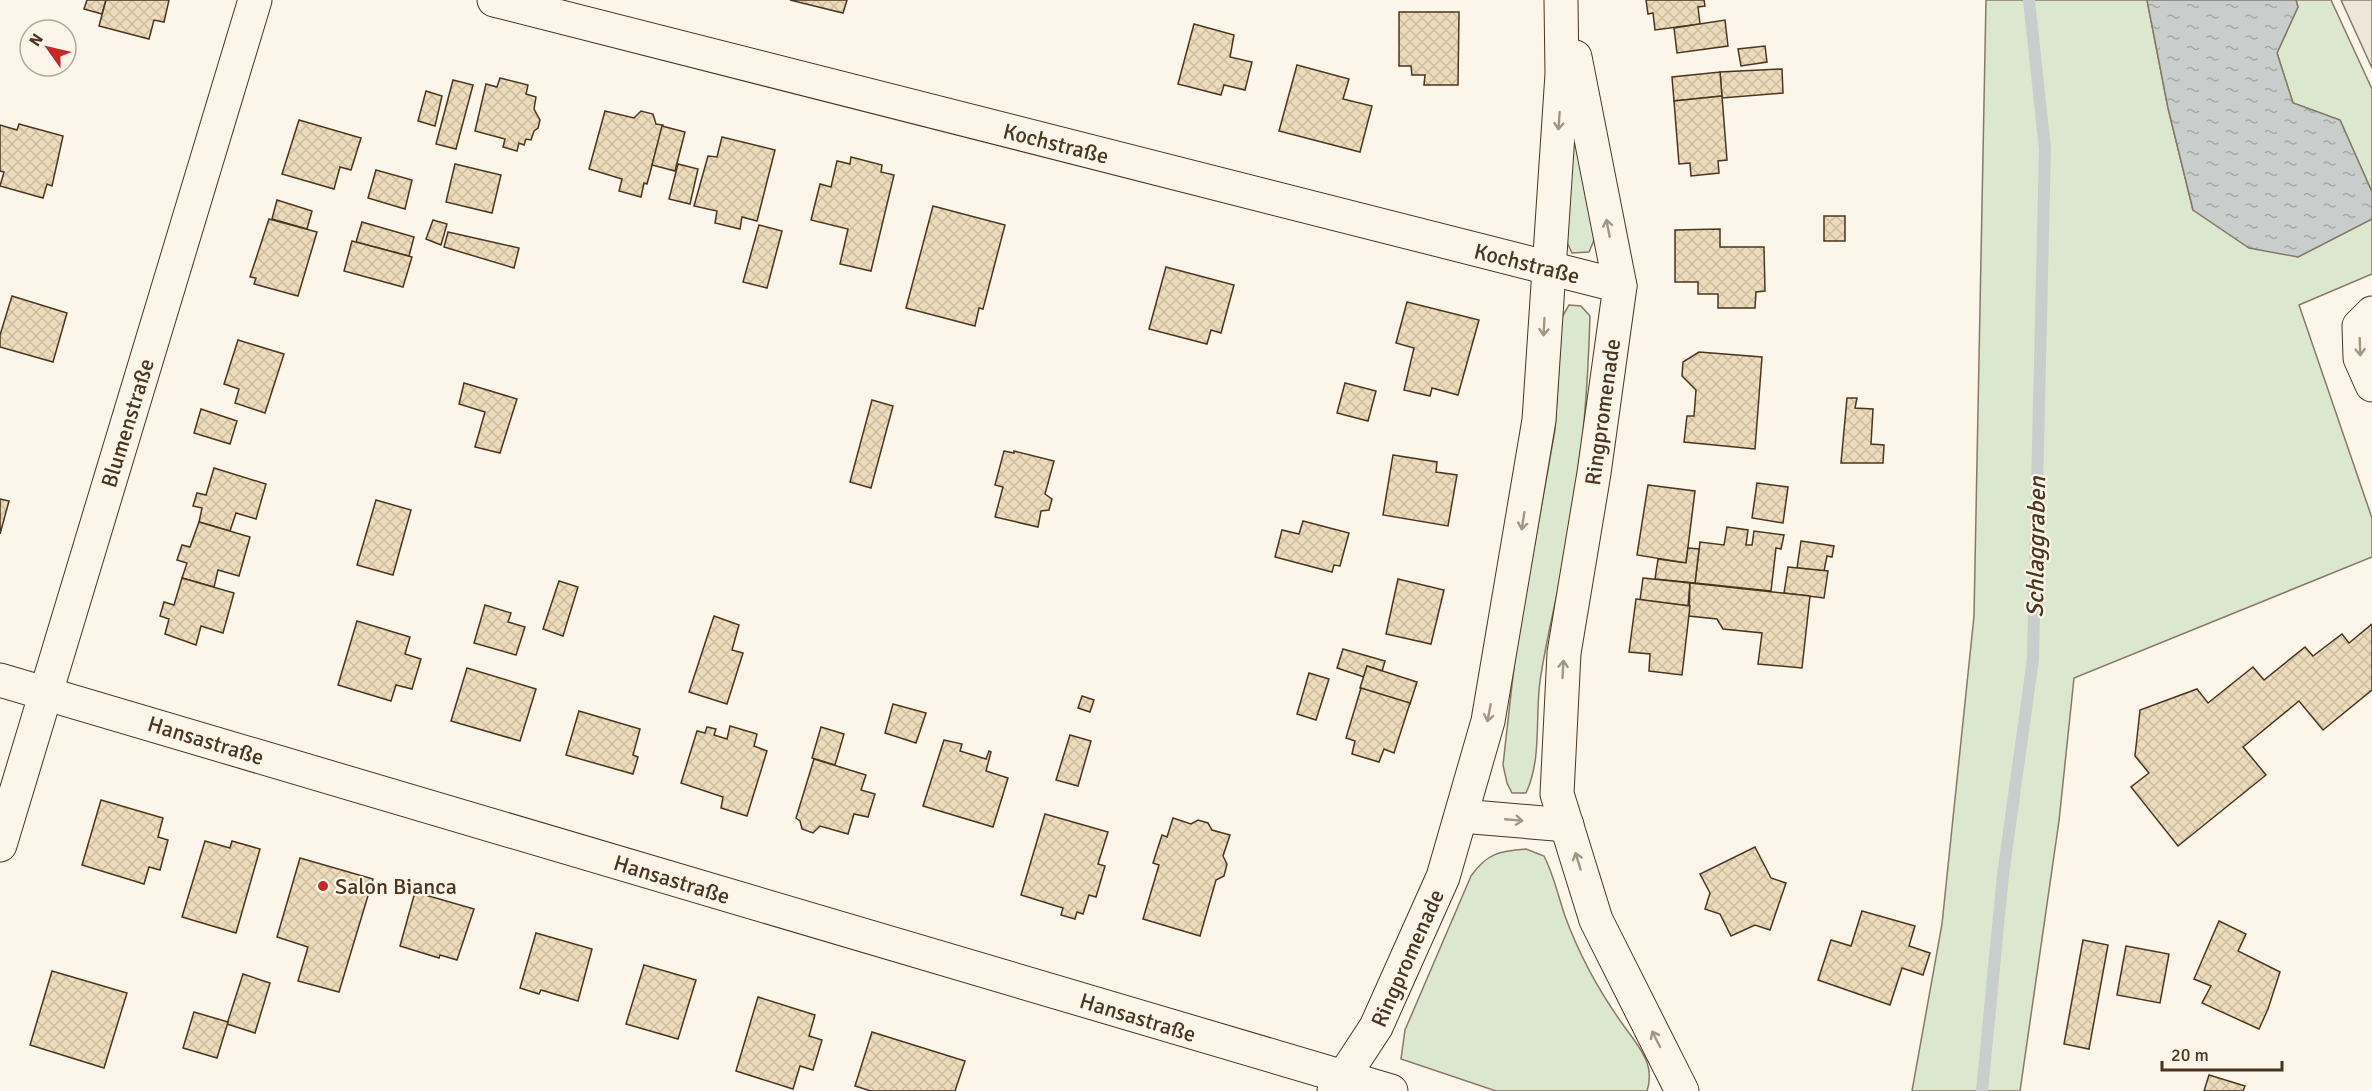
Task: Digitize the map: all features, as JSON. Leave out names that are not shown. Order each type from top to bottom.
[{"type":"street","name":"Blumenstraße","points":[[0,845],[255,0]]},
{"type":"street","name":"Kochstraße","points":[[494,0],[1620,286]]},
{"type":"street","name":"Ringpromenade","points":[[1339,1084],[1376,1027],[1443,877],[1488,721],[1539,420],[1562,74],[1563,0]]},
{"type":"street","name":"Ringpromenade","points":[[1563,0],[1620,286],[1594,473],[1564,653],[1557,794],[1596,920],[1682,1091]]},
{"type":"street","points":[[2372,313],[2359,326],[2360,358],[2372,385]]},
{"type":"street","name":"Hansastraße","points":[[0,680],[1339,1084],[1391,1091]]},
{"type":"street","points":[[1461,816],[1567,825]]},
{"type":"green space","points":[[1986,0],[2147,0],[2168,108],[2193,210],[2298,257],[2372,219],[2372,274],[2299,305],[2372,518],[2372,557],[2074,678],[2059,821],[2020,1091],[1912,1091],[1942,924],[1974,616]]},
{"type":"green space","points":[[2296,0],[2331,0],[2372,89],[2372,192],[2340,120],[2293,103],[2277,53],[2298,7]]},
{"type":"green space","points":[[1570,113],[1597,233],[1589,252],[1572,253],[1565,238]]},
{"type":"green space","points":[[1569,305],[1581,306],[1590,316],[1586,393],[1576,495],[1540,681],[1536,752],[1531,780],[1526,793],[1512,793],[1503,765],[1516,649],[1555,430],[1562,317]]},
{"type":"green space","points":[[1526,849],[1544,856],[1571,932],[1586,964],[1647,1062],[1649,1083],[1647,1091],[1496,1091],[1401,1059],[1405,1030],[1471,876],[1483,862],[1495,855]]},
{"type":"shaded area","points":[[2341,0],[2372,0],[2372,68]]},
{"type":"water","points":[[2147,0],[2296,0],[2298,7],[2277,53],[2293,103],[2340,120],[2372,192],[2372,219],[2298,257],[2249,248],[2193,210],[2168,108]]},
{"type":"building","points":[[87,0],[106,0],[102,14],[84,9]]},
{"type":"building","points":[[106,0],[169,0],[164,22],[154,20],[149,39],[99,26]]},
{"type":"building","points":[[790,0],[847,0],[843,13]]},
{"type":"building","points":[[1646,0],[1704,0],[1705,6],[1698,7],[1700,24],[1655,30],[1653,13],[1648,14]]},
{"type":"building","points":[[1399,12],[1459,12],[1458,85],[1424,85],[1425,75],[1412,75],[1411,66],[1399,66]]},
{"type":"building","points":[[1725,20],[1728,46],[1677,53],[1674,28]]},
{"type":"building","points":[[1194,24],[1234,35],[1230,57],[1252,62],[1245,90],[1224,85],[1221,95],[1178,84]]},
{"type":"building","points":[[1765,46],[1767,62],[1741,66],[1738,49]]},
{"type":"building","points":[[1297,65],[1349,79],[1343,99],[1372,106],[1360,152],[1279,131]]},
{"type":"building","points":[[1782,69],[1783,93],[1722,98],[1720,72]]},
{"type":"building","points":[[1720,72],[1722,96],[1674,101],[1672,77]]},
{"type":"building","points":[[500,78],[528,85],[526,94],[536,97],[534,109],[540,120],[538,128],[534,131],[531,140],[526,139],[524,145],[519,143],[517,151],[503,147],[505,139],[475,131],[486,84],[497,87]]},
{"type":"building","points":[[453,80],[473,85],[456,149],[436,144]]},
{"type":"building","points":[[426,91],[442,96],[435,126],[418,121]]},
{"type":"building","points":[[1722,96],[1727,160],[1718,161],[1719,173],[1691,176],[1690,163],[1679,164],[1674,101]]},
{"type":"building","points":[[605,111],[634,118],[641,111],[653,114],[656,124],[663,125],[647,184],[644,183],[641,197],[619,191],[622,179],[589,169]]},
{"type":"building","points":[[299,120],[361,138],[351,170],[340,167],[334,189],[282,174]]},
{"type":"building","points":[[19,124],[63,136],[52,186],[47,184],[43,198],[0,186],[4,172],[0,171],[0,125],[17,130]]},
{"type":"building","points":[[662,126],[685,132],[675,171],[652,165]]},
{"type":"building","points":[[722,137],[775,150],[757,221],[742,217],[740,229],[715,223],[717,211],[694,206],[708,156],[717,157]]},
{"type":"building","points":[[851,157],[882,165],[881,172],[894,175],[871,271],[840,264],[848,229],[811,220],[820,184],[831,187],[837,161],[850,164]]},
{"type":"building","points":[[455,164],[501,175],[492,213],[446,202]]},
{"type":"building","points":[[678,164],[698,169],[690,204],[669,199]]},
{"type":"building","points":[[376,170],[412,180],[405,209],[368,198]]},
{"type":"building","points":[[277,200],[312,211],[307,229],[272,219]]},
{"type":"building","points":[[933,206],[1005,225],[983,309],[979,308],[975,326],[906,308]]},
{"type":"building","points":[[1824,216],[1845,216],[1845,241],[1824,241]]},
{"type":"building","points":[[269,219],[317,232],[298,296],[254,284],[256,278],[250,277]]},
{"type":"building","points":[[433,220],[447,224],[441,245],[426,239]]},
{"type":"building","points":[[362,222],[414,237],[409,256],[356,242]]},
{"type":"building","points":[[759,225],[782,231],[767,288],[743,282]]},
{"type":"building","points":[[1720,229],[1720,247],[1764,247],[1765,291],[1756,292],[1755,308],[1718,308],[1718,294],[1698,294],[1698,282],[1675,282],[1675,230]]},
{"type":"building","points":[[448,232],[519,248],[514,268],[444,247]]},
{"type":"building","points":[[352,241],[412,257],[403,287],[344,271]]},
{"type":"building","points":[[1166,267],[1234,285],[1221,333],[1211,330],[1207,344],[1149,329]]},
{"type":"building","points":[[12,296],[67,313],[53,362],[0,347],[0,335]]},
{"type":"building","points":[[1407,302],[1479,320],[1458,395],[1432,388],[1430,396],[1404,390],[1414,348],[1396,343]]},
{"type":"building","points":[[238,340],[284,354],[265,413],[235,403],[239,389],[224,384]]},
{"type":"building","points":[[1699,352],[1762,357],[1755,449],[1684,442],[1687,416],[1694,416],[1696,390],[1682,376],[1683,362]]},
{"type":"building","points":[[464,383],[517,399],[500,453],[475,447],[485,412],[459,404]]},
{"type":"building","points":[[1345,383],[1376,391],[1368,421],[1337,413]]},
{"type":"building","points":[[1847,398],[1857,398],[1855,408],[1873,409],[1871,444],[1884,445],[1883,463],[1841,463]]},
{"type":"building","points":[[872,400],[893,406],[871,488],[850,482]]},
{"type":"building","points":[[201,409],[237,421],[230,444],[194,433]]},
{"type":"building","points":[[1004,451],[1014,453],[1014,451],[1054,461],[1045,494],[1052,499],[1049,510],[1041,511],[1038,527],[995,517],[1003,487],[995,485]]},
{"type":"building","points":[[1393,455],[1437,462],[1436,472],[1457,475],[1448,526],[1383,515]]},
{"type":"building","points":[[214,468],[266,484],[256,519],[236,513],[230,531],[199,522],[202,508],[193,506],[197,493],[206,495]]},
{"type":"building","points":[[1757,483],[1788,487],[1783,523],[1752,518]]},
{"type":"building","points":[[1648,485],[1695,491],[1686,563],[1637,555]]},
{"type":"building","points":[[0,499],[9,501],[0,534]]},
{"type":"building","points":[[376,500],[411,510],[393,575],[357,565]]},
{"type":"building","points":[[1303,521],[1349,533],[1340,566],[1334,565],[1332,572],[1275,557],[1282,530],[1299,534]]},
{"type":"building","points":[[199,522],[250,537],[239,576],[218,570],[214,587],[182,578],[187,563],[177,560],[182,545],[190,547]]},
{"type":"building","points":[[1727,527],[1748,530],[1746,545],[1752,545],[1754,531],[1784,535],[1781,549],[1776,548],[1771,591],[1695,583],[1700,542],[1724,545]]},
{"type":"building","points":[[1801,541],[1834,546],[1832,557],[1827,556],[1824,571],[1797,568]]},
{"type":"building","points":[[1688,548],[1699,549],[1695,583],[1655,579],[1658,559],[1686,563]]},
{"type":"building","points":[[1788,567],[1828,571],[1824,598],[1784,593]]},
{"type":"building","points":[[182,578],[234,593],[223,633],[201,626],[196,645],[165,634],[169,619],[160,616],[164,602],[174,605]]},
{"type":"building","points":[[1643,578],[1690,583],[1688,606],[1640,600]]},
{"type":"building","points":[[1398,579],[1444,590],[1431,644],[1386,634]]},
{"type":"building","points":[[559,581],[578,587],[563,636],[543,629]]},
{"type":"building","points":[[1690,583],[1810,596],[1802,668],[1758,664],[1762,633],[1723,629],[1717,619],[1689,616]]},
{"type":"building","points":[[1636,599],[1690,606],[1682,675],[1649,671],[1650,654],[1629,652]]},
{"type":"building","points":[[485,605],[511,613],[508,622],[525,627],[516,655],[474,643]]},
{"type":"building","points":[[714,616],[739,625],[732,650],[743,653],[727,704],[689,692]]},
{"type":"building","points":[[357,621],[410,637],[405,654],[421,659],[412,689],[396,685],[391,701],[338,685]]},
{"type":"building","points":[[2372,624],[2372,690],[2323,730],[2299,701],[2243,747],[2266,775],[2178,846],[2131,787],[2149,773],[2135,756],[2140,710],[2197,689],[2208,703],[2253,667],[2264,680],[2305,647],[2313,656],[2342,634],[2349,643]]},
{"type":"building","points":[[1343,649],[1385,661],[1382,671],[1367,666],[1364,677],[1337,668]]},
{"type":"building","points":[[1367,666],[1417,682],[1410,704],[1360,688]]},
{"type":"building","points":[[467,668],[536,689],[520,741],[451,721]]},
{"type":"building","points":[[1309,673],[1329,679],[1316,720],[1297,714]]},
{"type":"building","points":[[1361,688],[1410,703],[1394,753],[1384,749],[1379,762],[1352,754],[1355,741],[1346,738]]},
{"type":"building","points":[[1082,696],[1094,700],[1090,712],[1078,708]]},
{"type":"building","points":[[893,704],[926,713],[916,743],[885,733]]},
{"type":"building","points":[[579,711],[640,729],[633,755],[638,757],[633,774],[566,755]]},
{"type":"building","points":[[730,726],[757,734],[754,746],[767,751],[747,816],[721,808],[723,797],[681,783],[697,731],[705,733],[707,727],[716,729],[714,735],[727,739]]},
{"type":"building","points":[[821,727],[844,734],[835,765],[812,758]]},
{"type":"building","points":[[1070,735],[1091,741],[1078,786],[1056,780]]},
{"type":"building","points":[[944,740],[962,744],[960,751],[986,759],[989,751],[991,752],[986,771],[1008,778],[993,827],[923,806]]},
{"type":"building","points":[[814,759],[866,775],[861,790],[875,794],[868,817],[854,814],[848,834],[820,826],[813,833],[802,829],[800,821],[796,818]]},
{"type":"building","points":[[101,800],[163,818],[158,837],[168,840],[160,870],[149,867],[144,884],[82,865]]},
{"type":"building","points":[[1045,814],[1108,832],[1098,864],[1105,866],[1096,897],[1089,895],[1083,914],[1077,912],[1075,919],[1061,915],[1063,908],[1021,895]]},
{"type":"building","points":[[1173,818],[1191,824],[1198,820],[1208,823],[1212,830],[1230,835],[1223,856],[1227,864],[1224,876],[1216,880],[1200,936],[1143,919],[1159,865],[1153,863],[1162,835],[1167,837]]},
{"type":"building","points":[[205,841],[230,848],[232,841],[260,849],[236,933],[182,917]]},
{"type":"building","points":[[1755,847],[1771,878],[1786,883],[1770,930],[1755,925],[1731,936],[1720,914],[1705,909],[1710,893],[1700,874]]},
{"type":"building","points":[[300,858],[373,879],[339,992],[298,981],[308,947],[277,937]]},
{"type":"building","points":[[415,892],[474,909],[457,960],[440,955],[439,958],[400,946]]},
{"type":"building","points":[[1862,911],[1915,926],[1909,946],[1930,953],[1923,975],[1902,968],[1890,1005],[1818,980],[1831,940],[1851,946]]},
{"type":"building","points":[[2219,921],[2246,934],[2238,951],[2280,972],[2259,1029],[2202,1003],[2211,986],[2194,979]]},
{"type":"building","points":[[536,933],[592,949],[578,1001],[541,990],[539,994],[520,988]]},
{"type":"building","points":[[2083,940],[2108,945],[2089,1049],[2064,1044]]},
{"type":"building","points":[[2126,946],[2169,954],[2160,1003],[2117,995]]},
{"type":"building","points":[[644,965],[696,980],[678,1039],[626,1024]]},
{"type":"building","points":[[52,971],[127,993],[104,1068],[30,1045]]},
{"type":"building","points":[[243,974],[270,983],[255,1033],[227,1024]]},
{"type":"building","points":[[758,997],[815,1015],[809,1036],[822,1040],[813,1070],[800,1066],[793,1089],[736,1071]]},
{"type":"building","points":[[194,1012],[228,1022],[217,1058],[183,1048]]},
{"type":"building","points":[[872,1032],[965,1061],[955,1091],[871,1091],[855,1086]]},
{"type":"building","points":[[2209,1075],[2245,1086],[2243,1091],[2204,1091]]},
{"type":"waterway","name":"Schlaggraben","points":[[1982,1091],[2003,875],[2033,659],[2045,149],[2029,0]]},
{"type":"place","name":"Salon Bianca","points":[[323,886]]}]
